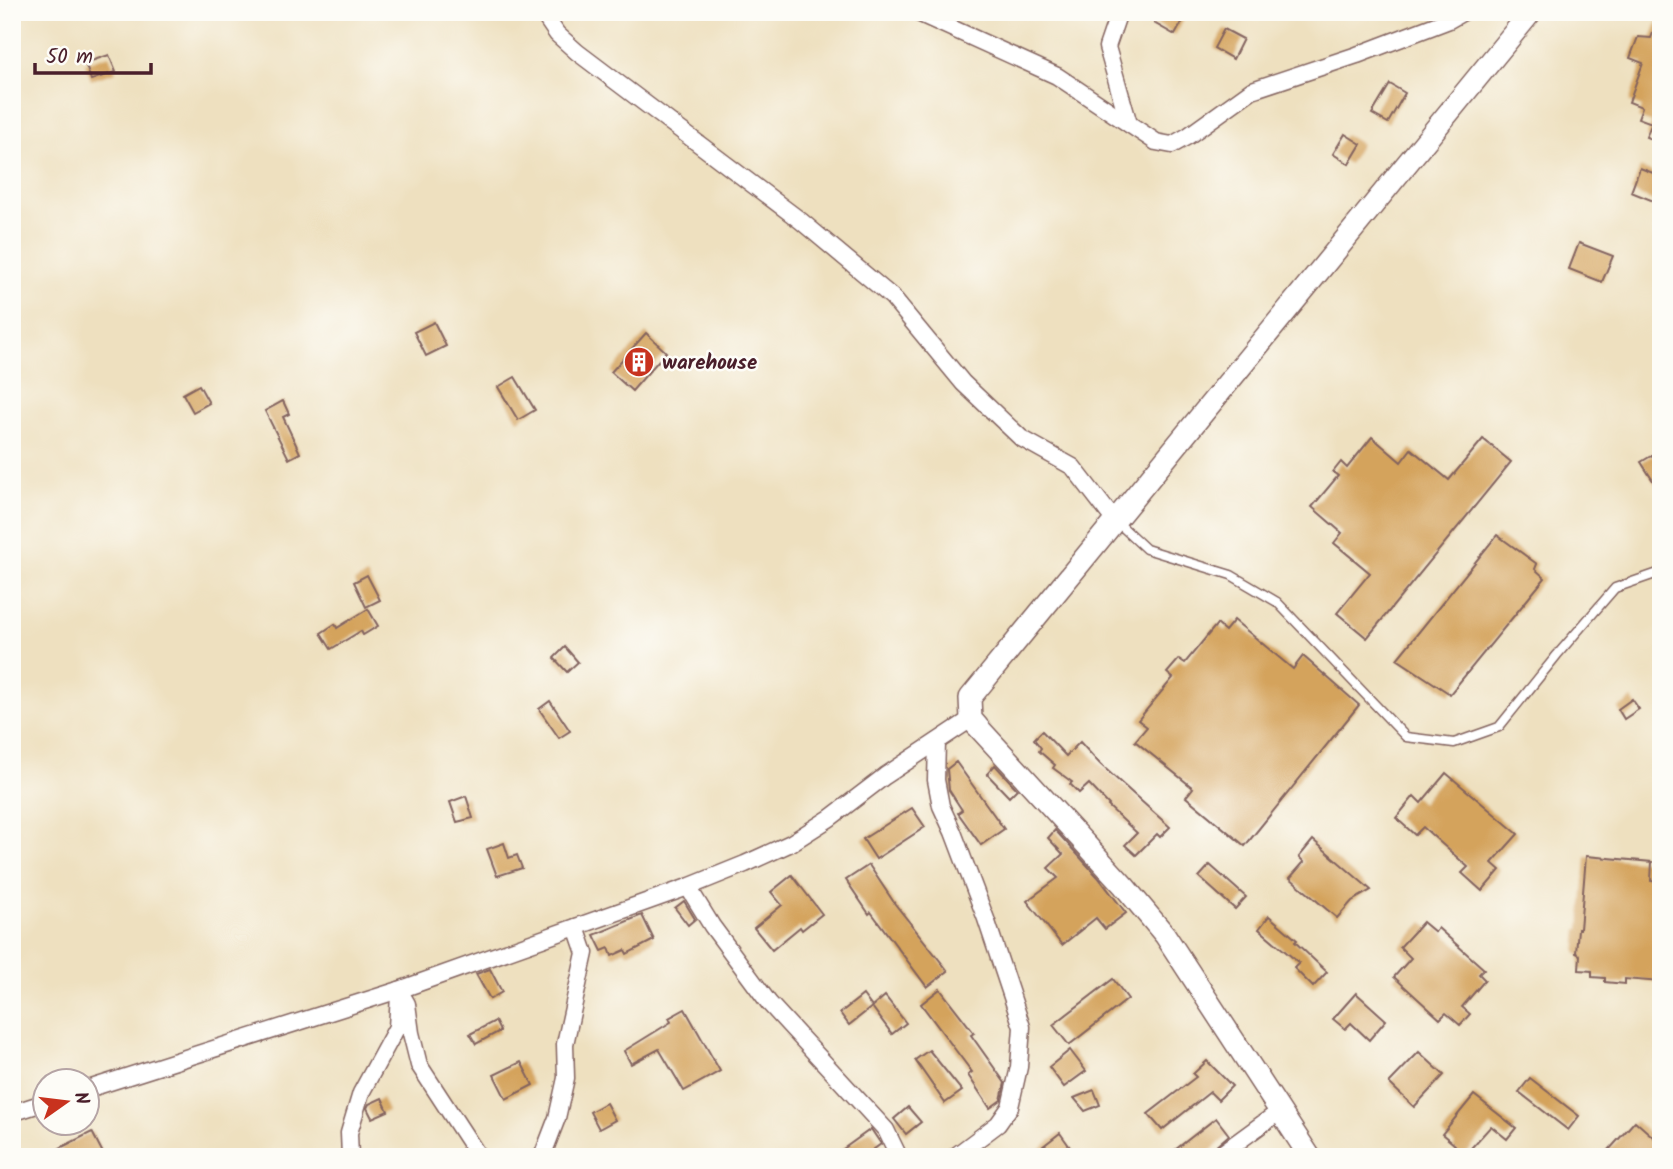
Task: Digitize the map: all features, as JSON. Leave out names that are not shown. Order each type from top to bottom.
[{"type":"street","points":[[542,12],[557,34],[577,52],[801,221],[892,297],[963,383],[1021,438],[1073,467],[1114,520]]},
{"type":"street","points":[[916,12],[1057,76],[1156,142],[1172,145],[1252,90],[1348,58],[1449,20],[1463,12]]},
{"type":"street","points":[[1119,12],[1107,47],[1129,124]]},
{"type":"street","points":[[1310,1157],[1165,936],[1124,886],[971,719],[970,698],[1531,12]]},
{"type":"street","points":[[102,1085],[399,990],[688,887],[791,843],[971,719]]},
{"type":"street","points":[[937,742],[936,780],[941,806],[986,919],[1022,1027],[1019,1067],[1010,1107],[998,1124],[954,1157]]},
{"type":"street","points":[[688,887],[712,926],[769,1003],[886,1130],[900,1157]]},
{"type":"street","points":[[542,1157],[557,1118],[566,1078],[565,1044],[586,953],[576,927]]},
{"type":"street","points":[[350,1157],[349,1133],[361,1093],[397,1027],[399,990]]},
{"type":"street","points":[[399,990],[407,1004],[419,1065],[479,1157]]},
{"type":"street","points":[[12,1113],[32,1107]]},
{"type":"street","points":[[1217,1157],[1280,1111]]},
{"type":"lane","points":[[1114,520],[1146,549],[1231,575],[1277,601],[1406,737],[1454,743],[1499,727],[1615,588],[1661,572]]},
{"type":"building","points":[[1160,12],[1188,12],[1175,35],[1154,23]]},
{"type":"building","points":[[1660,15],[1661,143],[1646,137],[1652,123],[1638,118],[1642,107],[1629,102],[1643,63],[1630,58],[1638,37],[1651,38]]},
{"type":"building","points":[[1224,29],[1243,39],[1233,59],[1214,48]]},
{"type":"building","points":[[109,55],[116,72],[91,80],[85,63]]},
{"type":"building","points":[[1390,84],[1405,93],[1388,123],[1372,114]]},
{"type":"building","points":[[1345,134],[1361,144],[1349,164],[1333,154]]},
{"type":"building","points":[[1640,168],[1661,176],[1661,204],[1631,192]]},
{"type":"building","points":[[1579,243],[1613,256],[1602,282],[1569,269]]},
{"type":"building","points":[[434,322],[446,346],[426,356],[414,332]]},
{"type":"building","name":"warehouse","points":[[646,333],[666,352],[632,391],[611,372]]},
{"type":"building","points":[[515,377],[535,410],[518,420],[498,387]]},
{"type":"building","points":[[199,385],[209,403],[193,412],[183,394]]},
{"type":"building","points":[[283,401],[289,414],[283,417],[300,453],[289,459],[265,411]]},
{"type":"building","points":[[1372,437],[1401,462],[1411,449],[1449,480],[1483,439],[1511,462],[1367,638],[1337,613],[1370,573],[1334,543],[1342,533],[1312,507],[1338,476],[1333,472],[1341,462],[1347,468]]},
{"type":"building","points":[[1661,450],[1661,493],[1641,462]]},
{"type":"building","points":[[1497,535],[1537,564],[1535,569],[1545,578],[1450,694],[1397,659]]},
{"type":"building","points":[[367,575],[380,600],[366,607],[354,582]]},
{"type":"building","points":[[368,609],[378,626],[363,635],[361,631],[331,649],[321,633],[335,624],[337,628]]},
{"type":"building","points":[[1234,620],[1293,669],[1303,656],[1359,705],[1245,846],[1186,797],[1193,788],[1135,741],[1147,727],[1138,720],[1173,678],[1167,673],[1179,659],[1185,663],[1217,624],[1225,631]]},
{"type":"building","points":[[565,647],[578,662],[567,672],[554,658]]},
{"type":"building","points":[[1632,699],[1639,709],[1624,719],[1618,709]]},
{"type":"building","points":[[550,701],[570,731],[559,738],[539,709]]},
{"type":"building","points":[[1042,731],[1066,756],[1080,742],[1100,764],[1170,827],[1160,837],[1157,834],[1136,855],[1125,845],[1137,833],[1089,784],[1079,793],[1070,784],[1072,782],[1053,768],[1055,765],[1039,751],[1041,748],[1034,739]]},
{"type":"building","points":[[956,762],[1004,829],[981,845],[958,813],[962,810],[949,790],[947,769]]},
{"type":"building","points":[[995,765],[1017,789],[1009,797],[987,774]]},
{"type":"building","points":[[1446,773],[1518,834],[1492,863],[1500,870],[1482,891],[1462,873],[1468,867],[1423,827],[1415,835],[1396,818],[1414,796],[1421,803]]},
{"type":"building","points":[[466,796],[473,818],[457,822],[450,802]]},
{"type":"building","points":[[912,808],[925,827],[876,859],[863,839]]},
{"type":"building","points":[[1055,830],[1098,877],[1126,913],[1105,929],[1096,918],[1062,945],[1027,901],[1058,878],[1048,868],[1063,854],[1048,838]]},
{"type":"building","points":[[1313,840],[1371,890],[1352,901],[1337,918],[1290,878],[1304,862],[1299,857]]},
{"type":"building","points":[[504,843],[509,858],[517,855],[522,868],[497,876],[487,849]]},
{"type":"building","points":[[1586,856],[1652,862],[1651,881],[1657,882],[1657,891],[1661,891],[1661,982],[1625,979],[1625,984],[1605,982],[1605,978],[1592,977],[1592,971],[1579,970],[1580,955],[1576,953]]},
{"type":"building","points":[[869,865],[895,904],[948,971],[927,987],[871,912],[869,914],[846,880]]},
{"type":"building","points":[[1210,865],[1246,897],[1235,909],[1199,877]]},
{"type":"building","points":[[792,875],[822,914],[802,930],[800,927],[772,950],[754,928],[782,905],[771,892]]},
{"type":"building","points":[[684,901],[695,919],[688,925],[675,908]]},
{"type":"building","points":[[642,915],[654,940],[627,954],[625,950],[612,956],[609,948],[602,951],[594,935]]},
{"type":"building","points":[[1269,916],[1297,940],[1295,942],[1327,972],[1313,987],[1294,968],[1299,963],[1259,929]]},
{"type":"building","points":[[1423,922],[1435,932],[1438,928],[1484,969],[1479,974],[1485,980],[1462,1007],[1470,1014],[1460,1025],[1446,1013],[1440,1019],[1394,977],[1411,958],[1400,947]]},
{"type":"building","points":[[490,969],[502,992],[490,999],[476,974]]},
{"type":"building","points":[[1113,979],[1128,999],[1069,1045],[1053,1025]]},
{"type":"building","points":[[940,989],[974,1033],[971,1035],[1005,1083],[1001,1100],[990,1108],[968,1075],[972,1072],[921,1004]]},
{"type":"building","points":[[1356,993],[1386,1020],[1369,1040],[1351,1023],[1345,1029],[1333,1019]]},
{"type":"building","points":[[863,995],[872,1007],[849,1025],[840,1013]]},
{"type":"building","points":[[885,996],[906,1023],[892,1034],[872,1007]]},
{"type":"building","points":[[685,1009],[720,1071],[684,1091],[659,1049],[631,1064],[624,1051],[671,1022],[669,1018]]},
{"type":"building","points":[[495,1021],[500,1031],[476,1044],[470,1034]]},
{"type":"building","points":[[929,1050],[962,1091],[945,1103],[915,1060]]},
{"type":"building","points":[[1070,1050],[1086,1071],[1064,1087],[1049,1067]]},
{"type":"building","points":[[1419,1052],[1444,1075],[1414,1107],[1389,1083]]},
{"type":"building","points":[[1207,1061],[1232,1086],[1218,1100],[1210,1092],[1162,1130],[1148,1114],[1196,1077],[1193,1074]]},
{"type":"building","points":[[521,1062],[533,1085],[506,1099],[494,1075]]},
{"type":"building","points":[[1530,1078],[1579,1116],[1568,1130],[1519,1092]]},
{"type":"building","points":[[1094,1090],[1100,1105],[1085,1111],[1074,1098]]},
{"type":"building","points":[[1474,1095],[1516,1128],[1507,1139],[1491,1126],[1463,1157],[1453,1148],[1455,1145],[1442,1134]]},
{"type":"building","points":[[382,1098],[388,1111],[372,1118],[367,1108],[369,1104]]},
{"type":"building","points":[[606,1103],[615,1120],[599,1129],[590,1112]]},
{"type":"building","points":[[908,1107],[921,1122],[906,1134],[894,1119]]},
{"type":"building","points":[[1216,1118],[1229,1135],[1207,1154],[1203,1157],[1166,1157]]},
{"type":"building","points":[[1635,1121],[1661,1144],[1661,1157],[1614,1157],[1608,1151]]},
{"type":"building","points":[[871,1129],[881,1144],[863,1157],[832,1157]]},
{"type":"building","points":[[1060,1133],[1077,1157],[1029,1157]]},
{"type":"building","points":[[80,1138],[95,1138],[105,1157],[65,1157],[60,1148]]},
{"type":"place","name":"warehouse","points":[[639,362]]}]
